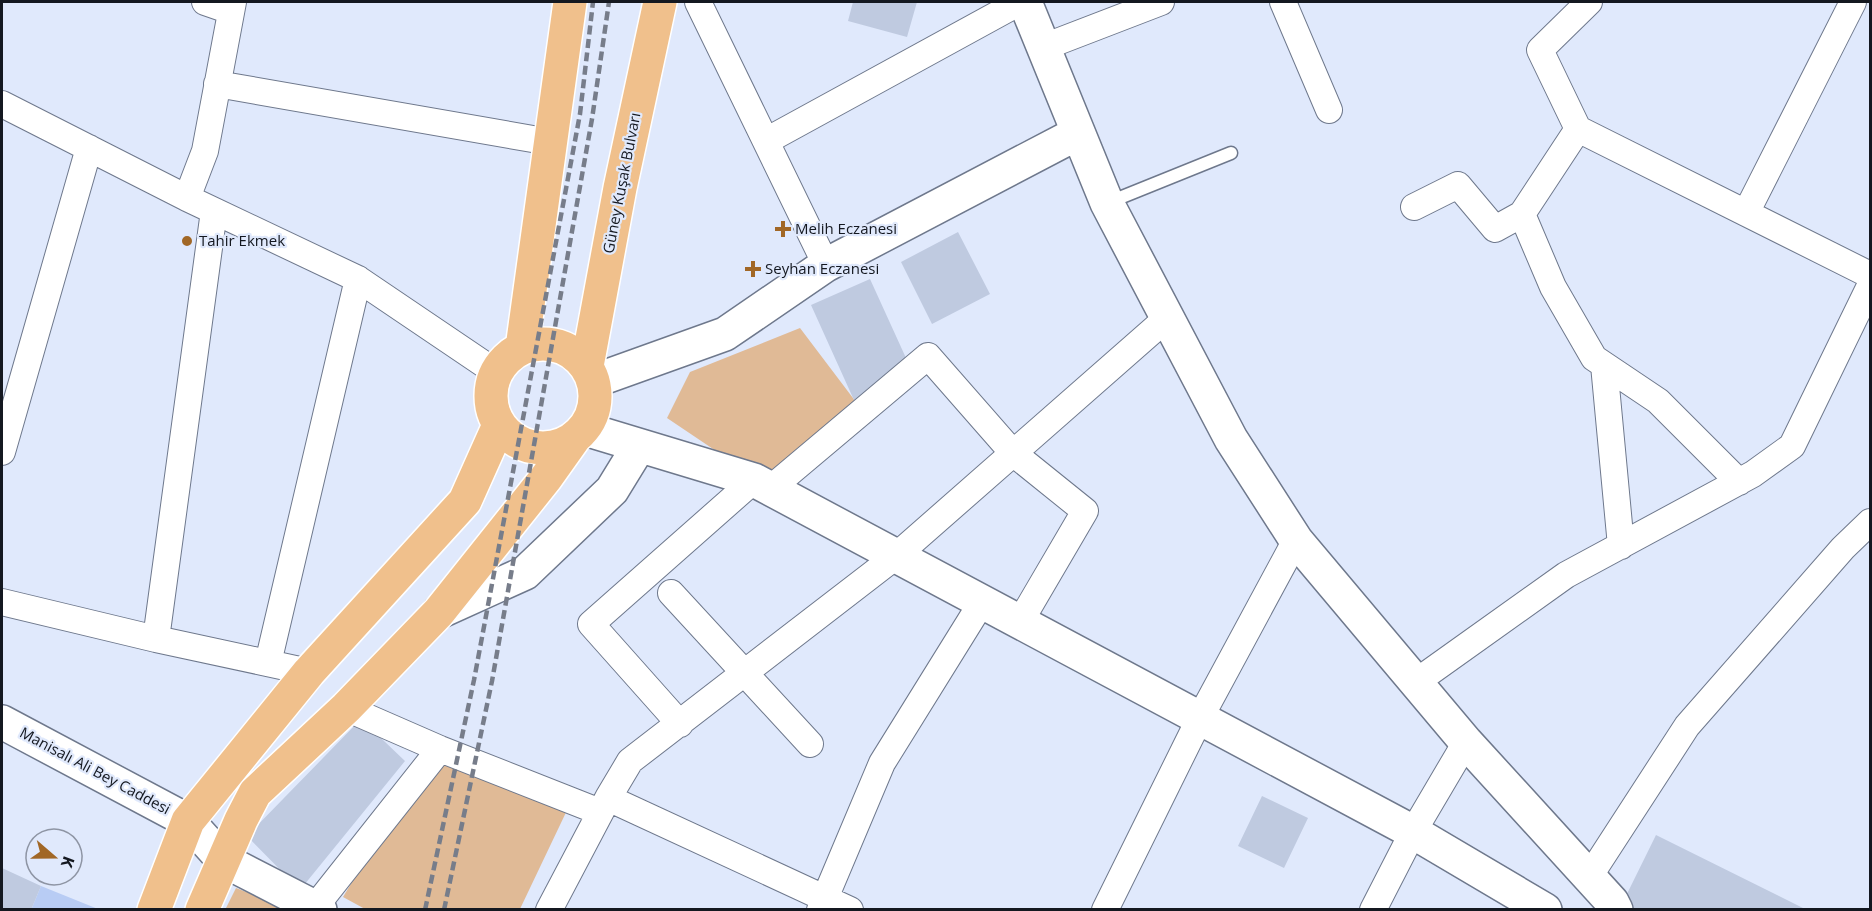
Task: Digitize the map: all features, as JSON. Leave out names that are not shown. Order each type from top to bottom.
[{"type":"main road","points":[[522,348],[570,2]]},
{"type":"main road","name":"Güney Kuşak Bulvarı","points":[[590,373],[620,188],[660,2]]},
{"type":"main road","points":[[202,909],[255,794],[346,708],[439,612],[546,478],[579,435],[593,414],[596,398],[590,373],[574,353],[558,345],[540,344],[522,348],[507,358],[496,373],[491,390],[492,408],[499,425],[510,437],[525,446],[541,449],[558,447],[579,435]]},
{"type":"main road","points":[[154,909],[188,821],[309,672],[465,501],[499,425]]},
{"type":"street","points":[[187,198],[205,151],[232,6],[205,2]]},
{"type":"street","points":[[698,2],[826,265]]},
{"type":"street","points":[[766,141],[1020,2]]},
{"type":"street","points":[[1025,2],[1107,203],[1231,439],[1296,540],[1466,742],[1616,909]]},
{"type":"street","points":[[1044,47],[1161,2]]},
{"type":"street","points":[[1283,2],[1329,110]]},
{"type":"street","points":[[1589,2],[1540,50],[1578,129],[1870,275]]},
{"type":"street","points":[[1746,213],[1853,2]]},
{"type":"street","points":[[217,84],[550,142]]},
{"type":"street","points":[[2,104],[187,198],[358,279],[496,373]]},
{"type":"street","points":[[1414,207],[1458,185],[1495,229],[1522,214],[1578,129]]},
{"type":"street","points":[[590,373],[724,334],[826,265],[1078,133]]},
{"type":"street","points":[[2,452],[89,148]]},
{"type":"street","points":[[156,639],[214,211]]},
{"type":"street","points":[[1522,214],[1553,287],[1594,358],[1658,401],[1739,482]]},
{"type":"street","points":[[268,663],[358,279]]},
{"type":"street","points":[[1416,682],[1566,575],[1739,482],[1792,446],[1861,329],[1870,286]]},
{"type":"street","points":[[549,909],[630,761],[896,556],[1167,318]]},
{"type":"street","points":[[680,723],[591,624],[762,485],[928,356],[1013,453],[1084,512],[1020,622]]},
{"type":"street","points":[[1604,365],[1621,546]]},
{"type":"street","points":[[579,435],[639,446],[762,485],[1413,832],[1545,909]]},
{"type":"street","points":[[439,612],[525,573],[612,490],[639,446]]},
{"type":"street","points":[[1588,877],[1687,726],[1843,548],[1870,522]]},
{"type":"street","points":[[1105,909],[1200,718],[1296,540]]},
{"type":"street","points":[[671,593],[810,744]]},
{"type":"street","points":[[2,602],[156,639],[309,672]]},
{"type":"street","points":[[822,904],[882,763],[982,602]]},
{"type":"street","points":[[346,708],[440,749],[604,805],[822,904],[850,909]]},
{"type":"street","name":"Manisalı Ali Bey Caddesi","points":[[2,722],[188,821]]},
{"type":"street","points":[[1373,909],[1413,832],[1466,742]]},
{"type":"street","points":[[188,821],[223,860],[317,908],[440,749]]},
{"type":"lane","points":[[1107,203],[1231,153]]},
{"type":"shaded area","points":[[800,328],[859,406],[768,486],[667,418],[690,372]]},
{"type":"shaded area","points":[[430,752],[570,804],[520,909],[365,909],[343,897]]},
{"type":"shaded area","points":[[236,888],[290,909],[225,910]]},
{"type":"water","points":[[41,887],[98,909],[31,910]]},
{"type":"building","points":[[853,2],[917,2],[907,37],[848,21]]},
{"type":"building","points":[[958,232],[990,294],[932,324],[901,262]]},
{"type":"building","points":[[870,279],[911,369],[858,409],[811,305]]},
{"type":"building","points":[[361,719],[405,761],[300,890],[247,836]]},
{"type":"building","points":[[1262,796],[1308,818],[1284,868],[1238,846]]},
{"type":"building","points":[[1656,835],[1807,910],[1633,910],[1622,904]]},
{"type":"building","points":[[2,868],[24,878],[24,887],[41,887],[31,910],[2,910]]},
{"type":"railway","points":[[425,910],[474,680],[580,114],[593,2]]},
{"type":"railway","points":[[444,910],[492,681],[592,119],[609,2]]},
{"type":"place","name":"Melih Eczanesi","points":[[783,229]]},
{"type":"place","name":"Tahir Ekmek","points":[[187,241]]},
{"type":"place","name":"Seyhan Eczanesi","points":[[753,269]]}]
